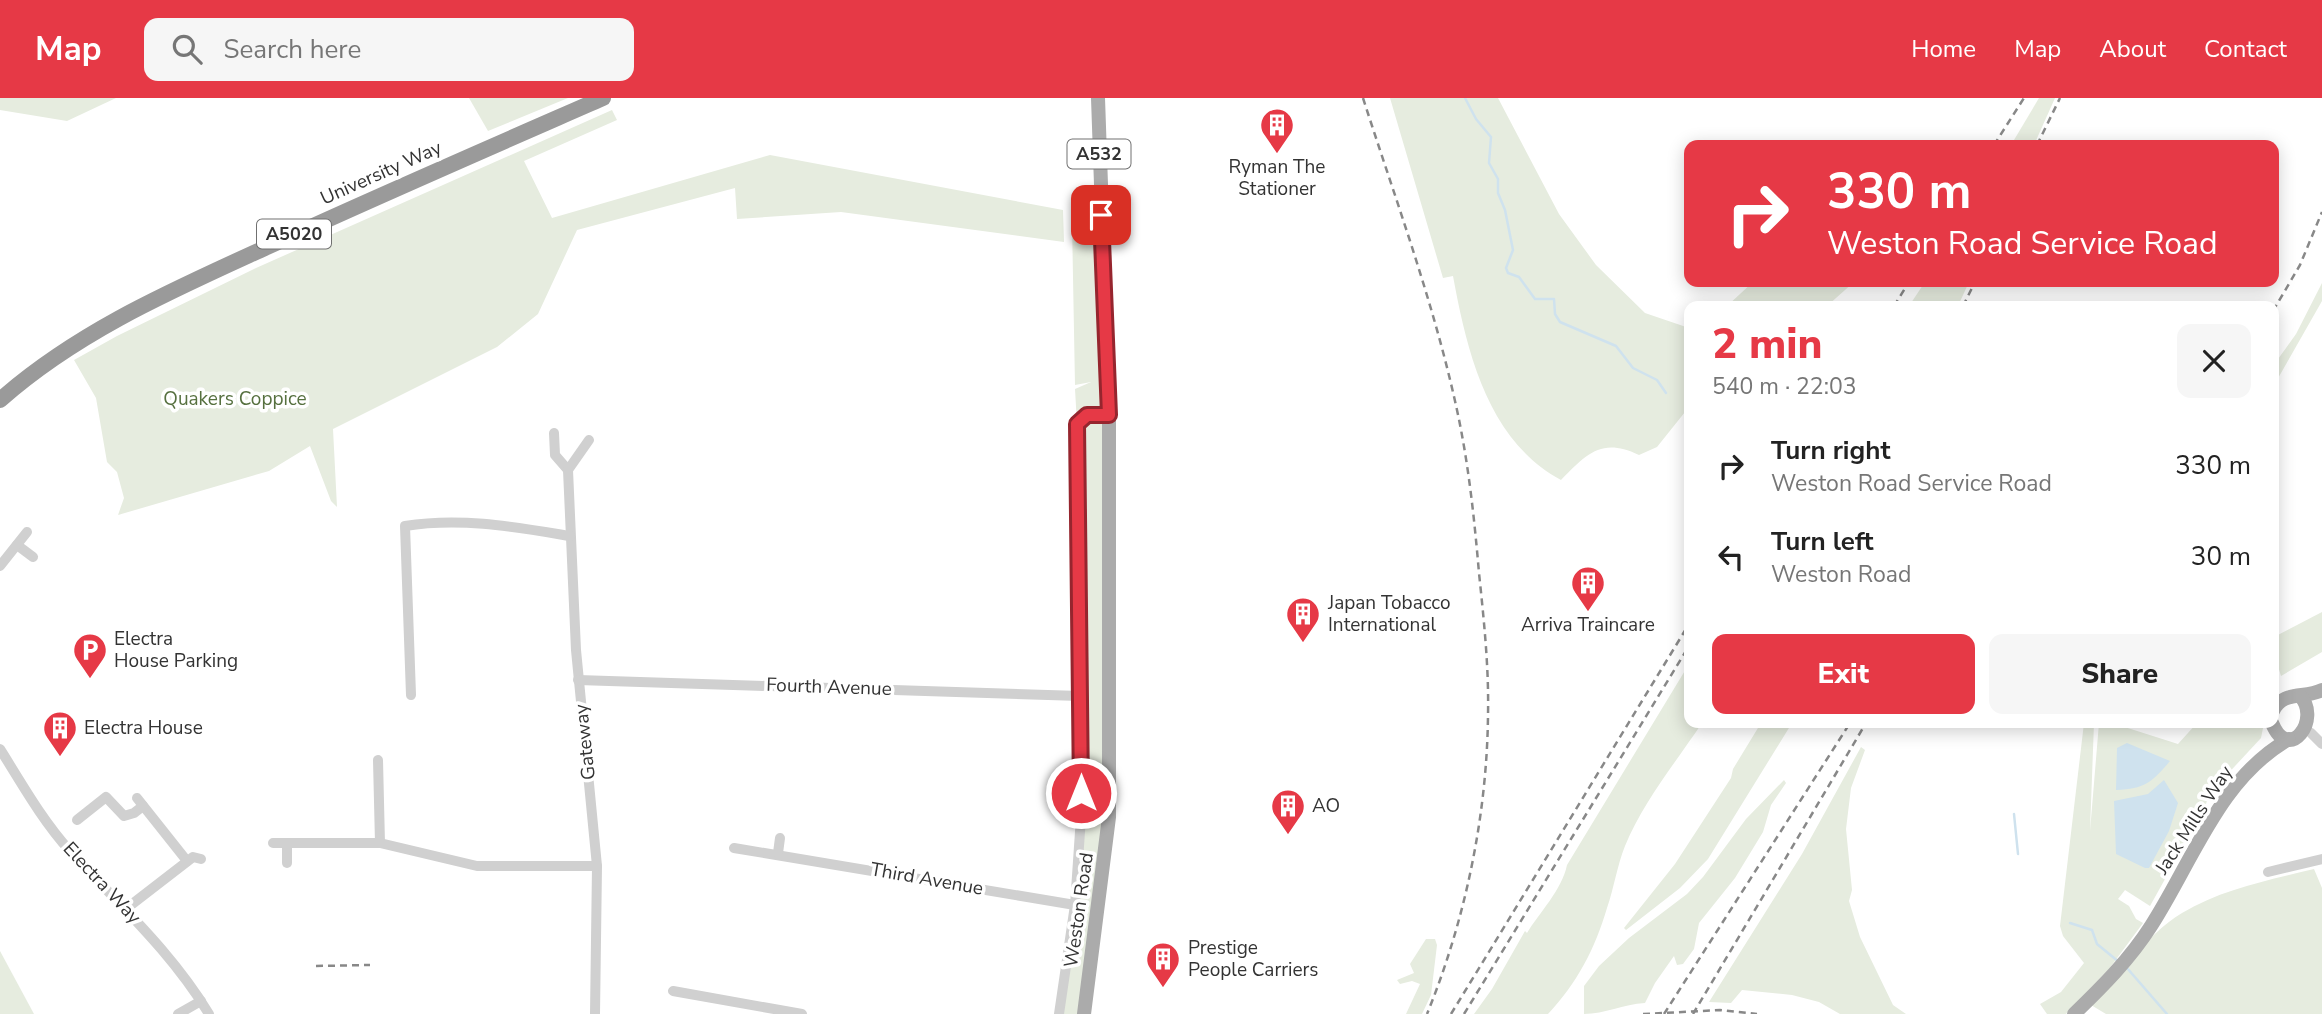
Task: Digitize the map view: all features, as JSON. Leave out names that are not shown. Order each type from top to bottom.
[{"type":"highway","name":"University Way","points":[[0,400],[70,346],[167,293],[342,212],[603,98]]},
{"type":"main road","name":"Weston Road","points":[[1084,1014],[1109,817],[1109,415],[1098,98]]},
{"type":"main road","points":[[2279,702],[2286,697],[2310,696],[2322,691]]},
{"type":"main road","points":[[2313,707],[2322,691]]},
{"type":"main road","points":[[2300,696],[2313,707],[2316,720],[2311,733]]},
{"type":"main road","name":"Jack Mills Way","points":[[2268,751],[2274,728]]},
{"type":"main road","points":[[2276,728],[2289,739]]},
{"type":"main road","name":"Jack Mills Way","points":[[2074,1014],[2122,964],[2158,915],[2213,818],[2236,785],[2268,751],[2289,739],[2297,740],[2311,733]]},
{"type":"street","points":[[1059,1014],[1075,905],[1081,817],[1077,424],[1087,415],[1109,415]]},
{"type":"street","name":"Gateway","points":[[554,433],[555,455],[568,470],[578,680],[597,866],[595,1014]]},
{"type":"street","points":[[568,470],[574,457],[589,440]]},
{"type":"street","points":[[411,695],[405,526],[431,522],[466,522],[570,536]]},
{"type":"street","points":[[0,566],[27,532]]},
{"type":"street","points":[[17,545],[33,557]]},
{"type":"street","name":"Fourth Avenue","points":[[578,680],[1080,696]]},
{"type":"street","points":[[2311,733],[2322,744]]},
{"type":"street","name":"Electra Way","points":[[0,749],[38,811],[69,850],[127,908],[167,954],[209,1014]]},
{"type":"street","points":[[378,760],[380,842]]},
{"type":"street","points":[[76,820],[106,797],[124,816],[134,813],[140,802],[187,861]]},
{"type":"street","points":[[1081,817],[1109,817]]},
{"type":"street","points":[[778,853],[780,838]]},
{"type":"street","points":[[274,844],[380,842],[477,866],[597,866]]},
{"type":"street","points":[[287,843],[288,863]]},
{"type":"street","name":"Third Avenue","points":[[734,848],[778,853],[1075,905]]},
{"type":"street","points":[[127,908],[193,857],[201,859]]},
{"type":"street","points":[[2268,872],[2322,859]]},
{"type":"street","points":[[673,991],[802,1014]]},
{"type":"street","points":[[178,1014],[201,1001]]},
{"type":"green space","points":[[0,98],[116,98],[67,121],[0,110]]},
{"type":"green space","points":[[469,98],[568,98],[488,131]]},
{"type":"green space","points":[[1390,98],[1498,98],[1559,214],[1596,265],[1645,313],[1684,326],[1684,413],[1657,447],[1639,455],[1626,450],[1604,448],[1587,456],[1561,480],[1536,463],[1515,442],[1498,418],[1474,364],[1453,276],[1443,278]]},
{"type":"green space","points":[[2039,98],[2055,98],[2036,140],[2014,140]]},
{"type":"green space","name":"Quakers Coppice","points":[[612,110],[617,120],[524,161],[552,218],[770,155],[1063,210],[1064,242],[841,212],[737,219],[735,188],[577,230],[538,314],[497,347],[333,429],[337,507],[331,501],[310,446],[269,471],[118,515],[124,498],[117,472],[107,462],[96,398],[74,360],[256,268]]},
{"type":"green space","points":[[1072,223],[1102,223],[1109,817],[1084,1014],[1060,1014],[1081,817],[1075,389],[1091,382],[1075,385]]},
{"type":"green space","points":[[2322,283],[2322,301],[2279,376],[2279,358],[2296,334]]},
{"type":"green space","points":[[1748,287],[1848,287],[1833,301],[1732,301]]},
{"type":"green space","points":[[1922,287],[1967,287],[1960,301],[1912,301]]},
{"type":"green space","points":[[2322,612],[2322,652],[2281,676],[2279,634]]},
{"type":"green space","points":[[1684,672],[1684,728],[1699,728],[1650,798],[1632,830],[1622,854],[1597,938],[1584,965],[1548,1014],[1474,1014],[1492,989],[1525,931],[1527,933],[1555,892],[1567,865]]},
{"type":"green space","points":[[1758,728],[1789,728],[1708,859],[1680,888],[1626,930],[1624,928],[1675,864],[1731,778],[1733,769]]},
{"type":"green space","points":[[2083,728],[2094,728],[2090,831],[2099,728],[2128,728],[2178,744],[2192,728],[2263,728],[2261,738],[2210,793],[2204,809],[2150,906],[2125,890],[2118,899],[2129,906],[2136,919],[2143,923],[2109,969],[2066,1014],[2047,1014],[2040,1004],[2061,992],[2084,963],[2063,936],[2060,926]]},
{"type":"green space","points":[[1861,747],[1865,750],[1851,788],[1846,829],[1852,890],[1849,901],[1860,937],[1893,1005],[1906,1014],[1840,1014],[1819,1002],[1792,995],[1742,990],[1731,1003],[1709,1002],[1802,854]]},
{"type":"green space","points":[[1784,780],[1786,783],[1771,805],[1763,832],[1735,878],[1699,923],[1694,949],[1683,964],[1677,965],[1674,956],[1645,1003],[1584,1014],[1584,986],[1599,966],[1629,938],[1687,894],[1746,819]]},
{"type":"green space","points":[[2314,869],[2322,888],[2322,1014],[2106,1014],[2091,1005],[2145,944],[2182,913],[2229,891]]},
{"type":"green space","points":[[1426,939],[1435,939],[1437,945],[1431,995],[1422,1014],[1406,1014],[1420,984],[1412,981],[1400,984],[1397,980],[1414,973],[1410,964]]},
{"type":"green space","points":[[0,951],[34,1014],[0,1014]]},
{"type":"water","points":[[2127,743],[2170,761],[2147,783],[2116,790],[2117,748]]},
{"type":"water","points":[[2164,780],[2178,803],[2169,831],[2149,868],[2145,868],[2116,854],[2114,801],[2148,794]]},
{"type":"waterway","points":[[1465,98],[1476,119],[1491,137],[1489,163],[1498,179],[1498,193],[1505,210],[1513,250],[1506,268],[1508,273],[1519,277],[1535,299],[1554,299],[1555,314],[1560,322],[1616,346],[1633,368],[1657,380],[1666,393]]},
{"type":"waterway","points":[[2014,814],[2018,854]]},
{"type":"waterway","points":[[2070,923],[2092,930],[2097,944],[2119,962]]},
{"type":"waterway","points":[[2127,968],[2167,1014]]},
{"type":"railway","points":[[1363,98],[1424,286],[1455,401],[1470,487],[1486,644],[1487,753],[1478,829],[1463,905],[1427,1014]]},
{"type":"railway","points":[[1997,140],[2024,98]]},
{"type":"railway","points":[[2039,140],[2060,98]]},
{"type":"railway","points":[[2279,301],[2300,265],[2322,212]]},
{"type":"railway","points":[[1897,301],[1906,287]]},
{"type":"railway","points":[[1966,301],[1972,287]]},
{"type":"railway","points":[[1451,1014],[1684,632]]},
{"type":"railway","points":[[1464,1014],[1684,654]]},
{"type":"railway","points":[[1664,1014],[1847,728]]},
{"type":"railway","points":[[1693,1014],[1863,728]]},
{"type":"railway","points":[[316,966],[370,965]]},
{"type":"railway","points":[[1643,1014],[1720,1010],[1757,1014]]},
{"type":"place","name":"Ryman The Stationer","points":[[1277,155]]},
{"type":"place","name":"Arriva Traincare","points":[[1588,613]]},
{"type":"place","name":"Japan Tobacco International","points":[[1303,644]]},
{"type":"place","name":"Electra House Parking","points":[[90,680]]},
{"type":"place","name":"Electra House","points":[[60,758]]},
{"type":"place","name":"AO","points":[[1288,836]]},
{"type":"place","name":"Prestige People Carriers","points":[[1163,989]]},
{"type":"route","points":[[1081,793],[1077,424],[1087,415],[1109,415],[1101,215]]}]
